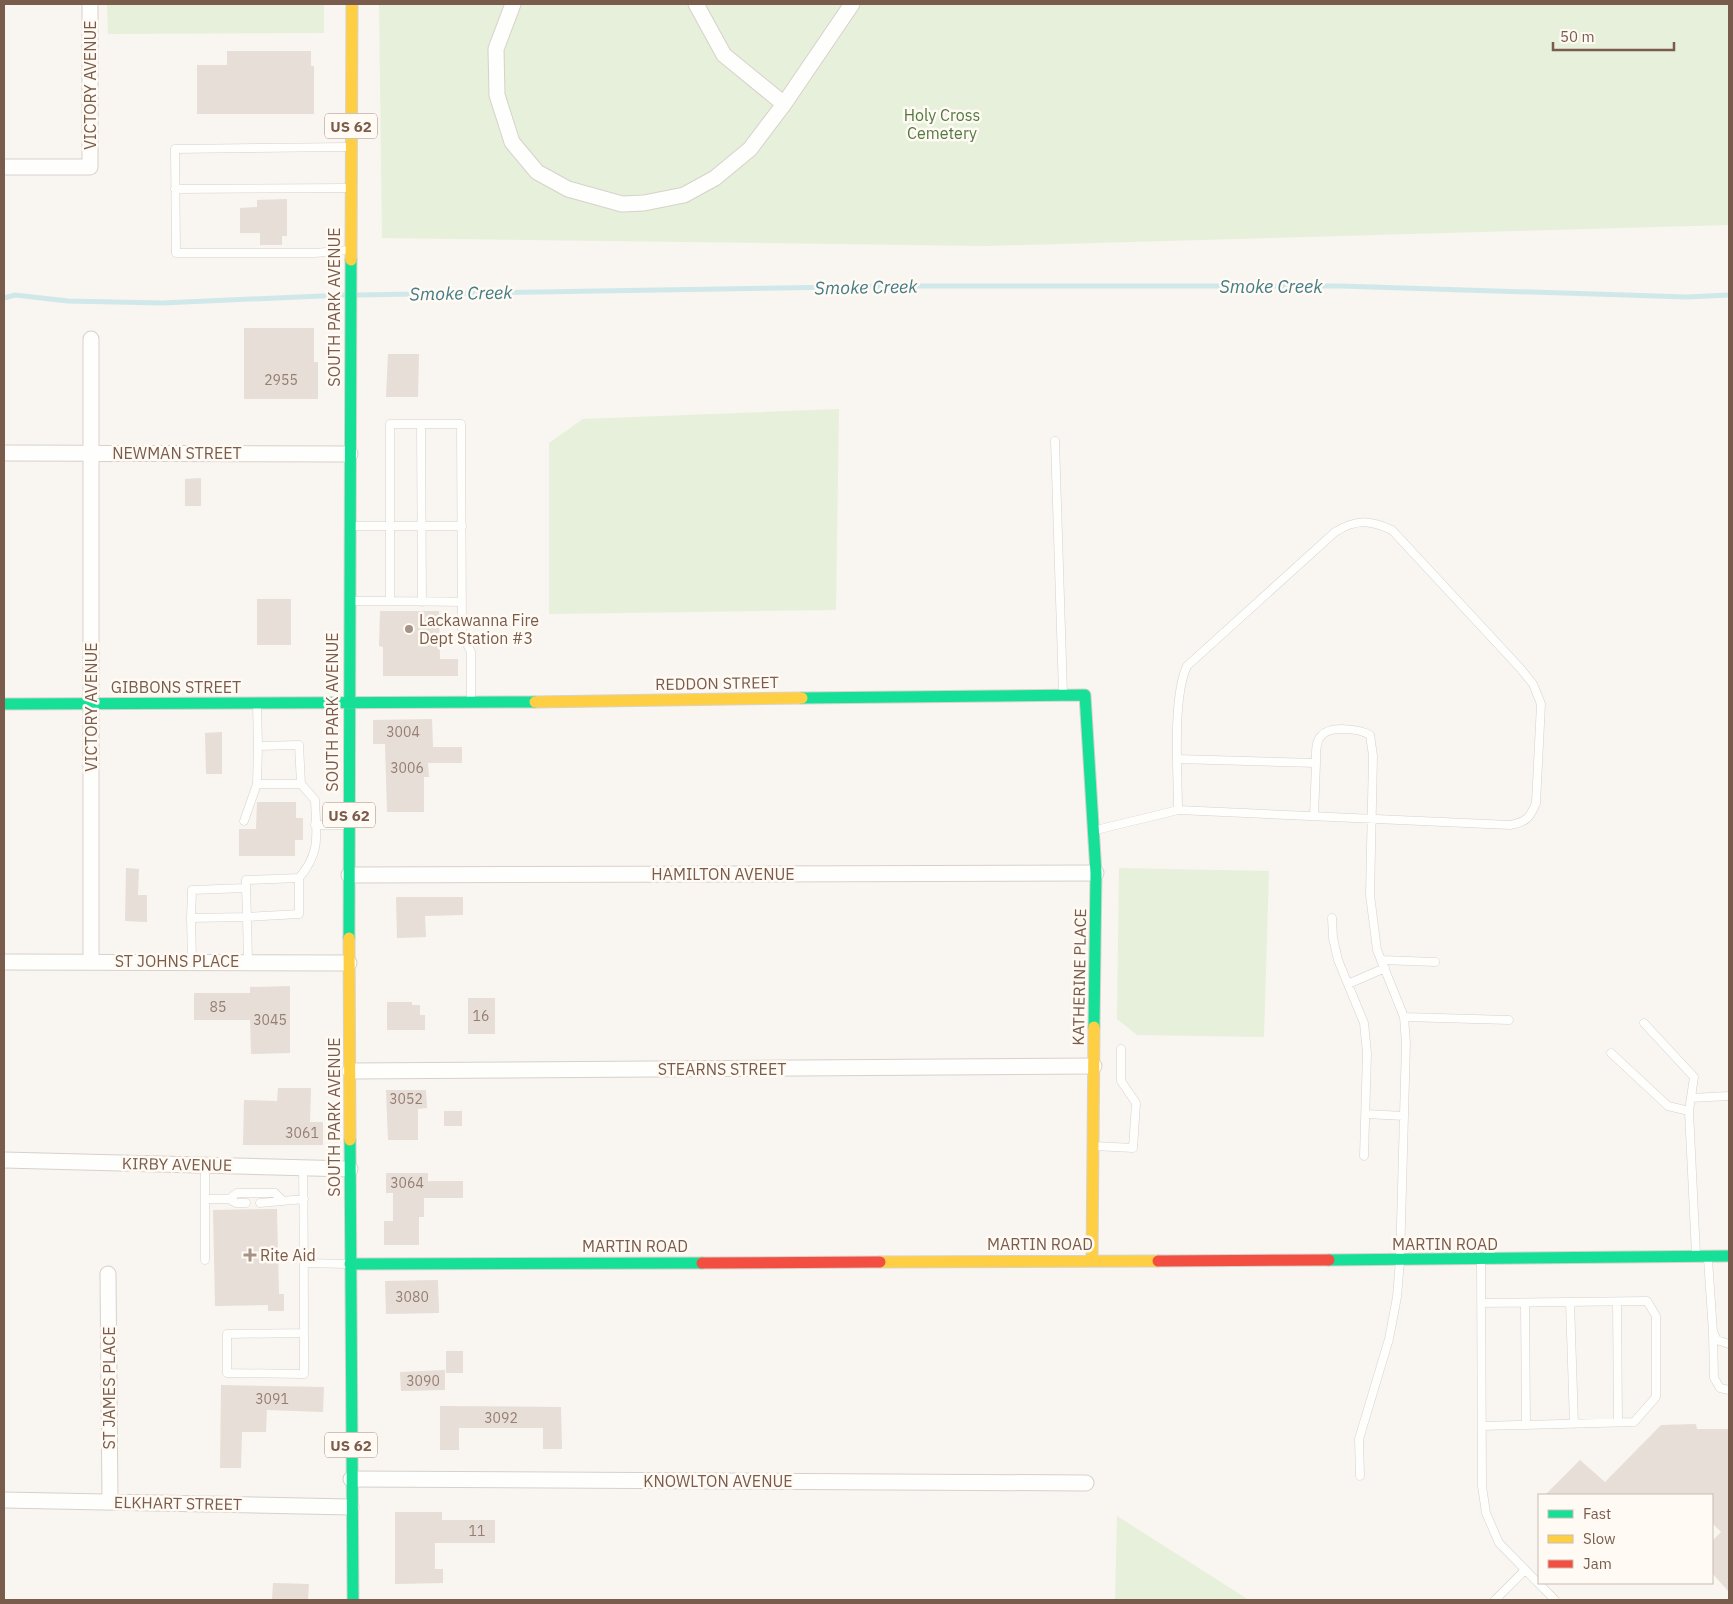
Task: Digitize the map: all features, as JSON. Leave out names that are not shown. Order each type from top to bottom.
[{"type":"street","name":"VICTORY AVENUE","points":[[4,167],[90,166],[90,4]]},
{"type":"street","name":"SOUTH PARK AVENUE","points":[[352,4],[348,704],[353,1600]]},
{"type":"street","points":[[513,4],[496,49],[497,95],[512,142],[537,172],[568,189],[622,204],[644,203],[684,195],[716,178],[750,149],[784,104],[852,4]]},
{"type":"street","points":[[696,4],[724,55],[784,104]]},
{"type":"street","name":"VICTORY AVENUE","points":[[91,339],[91,962]]},
{"type":"street","name":"NEWMAN STREET","points":[[4,453],[350,454]]},
{"type":"street","name":"REDDON STREET","points":[[348,704],[1086,695]]},
{"type":"street","name":"KATHERINE PLACE","points":[[1086,695],[1096,873],[1092,1260]]},
{"type":"street","name":"GIBBONS STREET","points":[[4,704],[348,704]]},
{"type":"street","name":"HAMILTON AVENUE","points":[[349,875],[1096,873]]},
{"type":"street","name":"ST JOHNS PLACE","points":[[4,962],[349,962]]},
{"type":"street","name":"STEARNS STREET","points":[[350,1071],[1094,1066]]},
{"type":"street","name":"KIRBY AVENUE","points":[[4,1160],[350,1169]]},
{"type":"street","name":"MARTIN ROAD","points":[[350,1264],[1481,1260],[1729,1256]]},
{"type":"street","name":"ST JAMES PLACE","points":[[108,1274],[110,1502]]},
{"type":"street","name":"KNOWLTON AVENUE","points":[[351,1479],[1086,1483]]},
{"type":"street","name":"ELKHART STREET","points":[[4,1500],[351,1507]]},
{"type":"lane","points":[[351,147],[175,149],[176,253],[315,253],[351,249]]},
{"type":"lane","points":[[175,189],[351,188]]},
{"type":"lane","points":[[390,601],[390,424],[461,424],[462,634],[471,652],[471,702]]},
{"type":"lane","points":[[421,424],[422,602]]},
{"type":"lane","points":[[1055,441],[1063,695]]},
{"type":"lane","points":[[1094,831],[1178,810],[1510,825],[1524,822],[1531,816],[1536,803],[1541,704],[1533,684],[1520,668],[1392,530],[1379,524],[1349,523],[1335,532],[1187,666],[1181,679],[1179,699],[1178,810]]},
{"type":"lane","points":[[349,526],[462,526]]},
{"type":"lane","points":[[349,600],[462,602]]},
{"type":"lane","points":[[244,821],[257,784],[257,704]]},
{"type":"lane","points":[[1314,816],[1317,744],[1321,735],[1328,731],[1364,732],[1370,735],[1373,745],[1370,895],[1377,950],[1404,1017],[1406,1043],[1400,1260],[1389,1339],[1358,1439],[1360,1476]]},
{"type":"lane","points":[[191,918],[299,914],[299,878],[311,864],[316,850],[315,800],[301,784],[299,745],[258,746]]},
{"type":"lane","points":[[1178,759],[1316,763]]},
{"type":"lane","points":[[257,784],[301,784]]},
{"type":"lane","points":[[315,825],[349,825]]},
{"type":"lane","points":[[248,961],[246,880],[299,878]]},
{"type":"lane","points":[[192,961],[192,890],[246,888]]},
{"type":"lane","points":[[1332,918],[1333,938],[1338,960],[1364,1023],[1367,1053],[1364,1156]]},
{"type":"lane","points":[[1382,960],[1435,962]]},
{"type":"lane","points":[[1348,984],[1385,968]]},
{"type":"lane","points":[[1404,1017],[1509,1020]]},
{"type":"lane","points":[[1644,1023],[1694,1077],[1689,1111],[1696,1257]]},
{"type":"lane","points":[[1093,1146],[1134,1148],[1136,1103],[1121,1081],[1121,1050]]},
{"type":"lane","points":[[1611,1053],[1668,1106],[1689,1111]]},
{"type":"lane","points":[[1691,1098],[1729,1096]]},
{"type":"lane","points":[[1366,1114],[1404,1116]]},
{"type":"lane","points":[[205,1165],[205,1260]]},
{"type":"lane","points":[[303,1167],[304,1199],[304,1263],[304,1333],[304,1374],[227,1373],[227,1334],[304,1333]]},
{"type":"lane","points":[[229,1199],[236,1193],[275,1193],[281,1200]]},
{"type":"lane","points":[[205,1199],[229,1199],[236,1203],[246,1203]]},
{"type":"lane","points":[[260,1203],[304,1199]]},
{"type":"lane","points":[[1708,1257],[1714,1378],[1720,1388],[1729,1390]]},
{"type":"lane","points":[[1481,1260],[1482,1486],[1486,1513],[1499,1543],[1538,1583]]},
{"type":"lane","points":[[304,1263],[350,1264]]},
{"type":"lane","points":[[1570,1302],[1574,1424]]},
{"type":"lane","points":[[1617,1302],[1618,1422]]},
{"type":"lane","points":[[1481,1303],[1647,1302],[1656,1316],[1656,1397],[1634,1422],[1482,1426]]},
{"type":"lane","points":[[1526,1303],[1526,1425]]},
{"type":"lane","points":[[1712,1332],[1717,1340],[1729,1344]]},
{"type":"lane","points":[[1494,1600],[1525,1570]]},
{"type":"lane","points":[[1539,1584],[1556,1600]]},
{"type":"green space","points":[[107,4],[324,4],[324,33],[108,34]]},
{"type":"green space","name":"Holy Cross Cemetery","points":[[379,4],[1729,4],[1729,225],[987,246],[382,238]]},
{"type":"green space","points":[[839,409],[836,610],[549,614],[549,443],[583,419]]},
{"type":"green space","points":[[1119,868],[1269,871],[1264,1037],[1137,1035],[1117,1019]]},
{"type":"green space","points":[[1117,1516],[1249,1600],[1115,1600]]},
{"type":"building","points":[[227,51],[311,51],[311,66],[314,66],[314,114],[197,114],[197,65],[227,65]]},
{"type":"building","points":[[287,199],[287,236],[282,236],[282,245],[260,245],[260,233],[240,233],[240,208],[257,207],[257,200]]},
{"type":"building","points":[[244,328],[314,328],[314,362],[318,362],[318,399],[244,399]]},
{"type":"building","points":[[388,354],[419,354],[418,397],[386,397]]},
{"type":"building","points":[[201,478],[201,506],[185,506],[185,479]]},
{"type":"building","points":[[257,599],[291,599],[291,645],[257,645]]},
{"type":"building","name":"Lackawanna Fire Dept Station #3","points":[[380,611],[439,611],[440,659],[458,659],[458,676],[383,676],[383,647],[379,646]]},
{"type":"building","points":[[432,719],[433,747],[462,747],[462,763],[428,763],[429,777],[424,777],[424,812],[387,812],[385,744],[373,744],[373,720]]},
{"type":"building","points":[[222,732],[222,774],[206,774],[205,733]]},
{"type":"building","points":[[257,802],[296,802],[296,818],[303,818],[303,840],[295,840],[295,856],[239,856],[239,829],[256,829]]},
{"type":"building","points":[[126,868],[139,869],[138,895],[147,895],[147,922],[125,921]]},
{"type":"building","points":[[396,897],[463,897],[463,915],[425,916],[426,937],[397,938]]},
{"type":"building","points":[[290,986],[290,1053],[251,1054],[250,1020],[194,1020],[194,993],[250,993],[250,987]]},
{"type":"building","points":[[468,998],[495,998],[495,1034],[468,1034]]},
{"type":"building","points":[[387,1002],[412,1002],[412,1005],[420,1005],[420,1015],[425,1015],[425,1030],[387,1030]]},
{"type":"building","points":[[278,1088],[311,1088],[310,1122],[323,1122],[323,1145],[243,1145],[244,1100],[277,1101]]},
{"type":"building","points":[[386,1090],[426,1090],[427,1108],[418,1109],[418,1140],[388,1140]]},
{"type":"building","points":[[444,1111],[462,1111],[462,1126],[444,1126]]},
{"type":"building","points":[[386,1173],[428,1173],[428,1181],[463,1181],[463,1198],[424,1198],[424,1217],[419,1217],[419,1245],[384,1245],[384,1221],[393,1221],[393,1193],[386,1193]]},
{"type":"building","points":[[277,1209],[279,1294],[284,1294],[284,1311],[268,1311],[268,1305],[215,1306],[213,1210]]},
{"type":"building","points":[[438,1280],[439,1313],[386,1314],[385,1281]]},
{"type":"building","points":[[446,1351],[463,1351],[463,1373],[446,1373]]},
{"type":"building","points":[[445,1370],[445,1390],[401,1391],[400,1372]]},
{"type":"building","points":[[221,1385],[324,1387],[323,1412],[267,1410],[266,1432],[242,1432],[241,1468],[220,1468]]},
{"type":"building","points":[[440,1406],[561,1407],[562,1449],[543,1449],[543,1428],[459,1428],[459,1450],[440,1450]]},
{"type":"building","points":[[1696,1424],[1697,1429],[1729,1429],[1729,1592],[1713,1574],[1713,1540],[1721,1532],[1713,1524],[1713,1494],[1546,1494],[1580,1460],[1605,1482],[1661,1425]]},
{"type":"building","points":[[395,1512],[442,1512],[442,1520],[495,1520],[495,1543],[435,1543],[435,1569],[443,1569],[443,1583],[395,1584]]},
{"type":"building","points":[[273,1583],[309,1584],[308,1600],[272,1600]]},
{"type":"waterway","name":"Smoke Creek","points":[[358,295],[903,286],[1341,286],[1687,297],[1729,295]]},
{"type":"waterway","name":"Smoke Creek","points":[[4,298],[15,295],[68,301],[162,303],[344,295]]},
{"type":"traffic: fast","points":[[349,938],[351,260]]},
{"type":"traffic: fast","points":[[802,698],[1085,695],[1096,873],[1094,1027]]},
{"type":"traffic: fast","points":[[4,704],[535,702]]},
{"type":"traffic: fast","points":[[350,1140],[353,1600]]},
{"type":"traffic: fast","points":[[1329,1260],[1729,1256]]},
{"type":"traffic: fast","points":[[350,1264],[702,1263]]},
{"type":"traffic: slow","points":[[351,260],[352,4]]},
{"type":"traffic: slow","points":[[535,702],[802,698]]},
{"type":"traffic: slow","points":[[349,938],[350,1140]]},
{"type":"traffic: slow","points":[[1092,1260],[1094,1027]]},
{"type":"traffic: slow","points":[[880,1262],[1158,1261]]},
{"type":"traffic: jam","points":[[1158,1261],[1329,1260]]},
{"type":"traffic: jam","points":[[702,1263],[880,1262]]},
{"type":"place","name":"Lackawanna Fire Dept Station #3","points":[[409,629]]},
{"type":"place","name":"Rite Aid","points":[[250,1255]]}]
